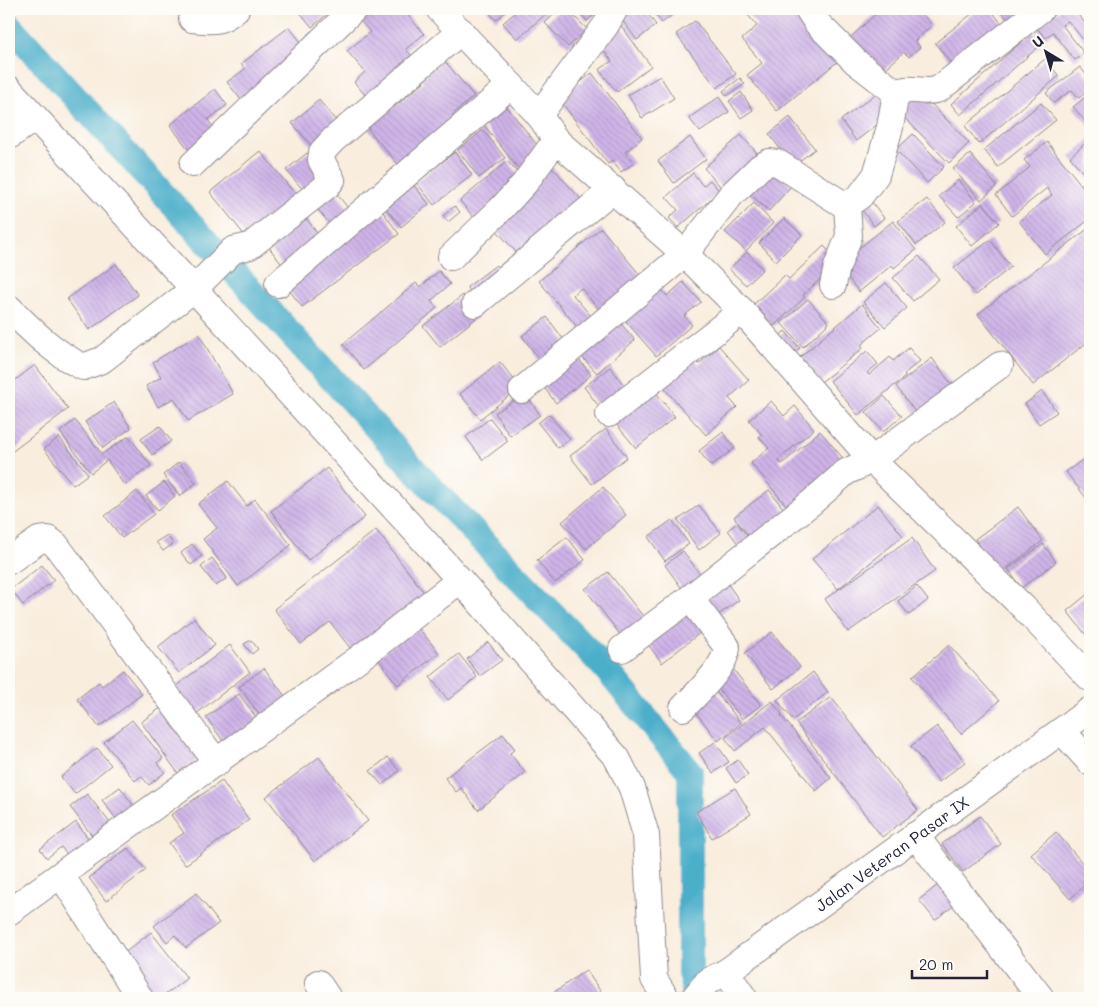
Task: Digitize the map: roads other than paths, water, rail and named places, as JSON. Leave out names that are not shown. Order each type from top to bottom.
[{"type":"street","points":[[192,19],[213,22],[227,17],[236,9]]},
{"type":"street","points":[[192,164],[354,9]]},
{"type":"street","points":[[439,9],[539,116],[556,140],[685,254],[742,311],[872,460],[1024,607],[1090,678]]},
{"type":"street","points":[[539,116],[606,25],[615,9]]},
{"type":"street","points":[[808,9],[817,23],[856,62],[896,93]]},
{"type":"street","points":[[896,93],[910,88],[932,92],[939,89],[1041,9]]},
{"type":"street","points":[[9,308],[66,359],[83,367],[102,360],[197,285],[233,250],[250,246],[328,185],[332,180],[320,160],[322,152],[333,140],[461,31]]},
{"type":"street","points":[[278,284],[511,85]]},
{"type":"street","points":[[9,89],[197,285],[617,758],[639,808],[646,835],[654,978],[666,998]]},
{"type":"street","points":[[847,205],[860,196],[876,176],[890,127],[896,93]]},
{"type":"street","points":[[9,136],[35,118]]},
{"type":"street","points":[[451,258],[524,184],[556,140]]},
{"type":"street","points":[[522,390],[685,254],[731,195],[760,167],[769,162],[778,163],[835,201],[847,205]]},
{"type":"street","points":[[475,304],[613,189]]},
{"type":"street","points":[[833,285],[837,267],[849,236],[847,205]]},
{"type":"street","points":[[609,414],[742,311]]},
{"type":"street","points":[[622,649],[804,508],[846,472],[872,460],[1000,365]]},
{"type":"street","points":[[9,562],[40,540],[48,539],[56,545],[217,763]]},
{"type":"street","points":[[9,912],[217,763],[369,651],[460,580]]},
{"type":"street","points":[[684,708],[720,666],[727,654],[727,647],[690,598]]},
{"type":"street","name":"Jalan Veteran Pasar IX","points":[[710,984],[914,835],[1090,710]]},
{"type":"street","points":[[1062,731],[1090,762]]},
{"type":"street","points":[[914,835],[1041,998]]},
{"type":"street","points":[[61,874],[140,998]]},
{"type":"street","points":[[710,984],[744,998]]},
{"type":"waterway","points":[[9,25],[422,478],[605,668],[690,772],[690,973],[696,998]]}]
